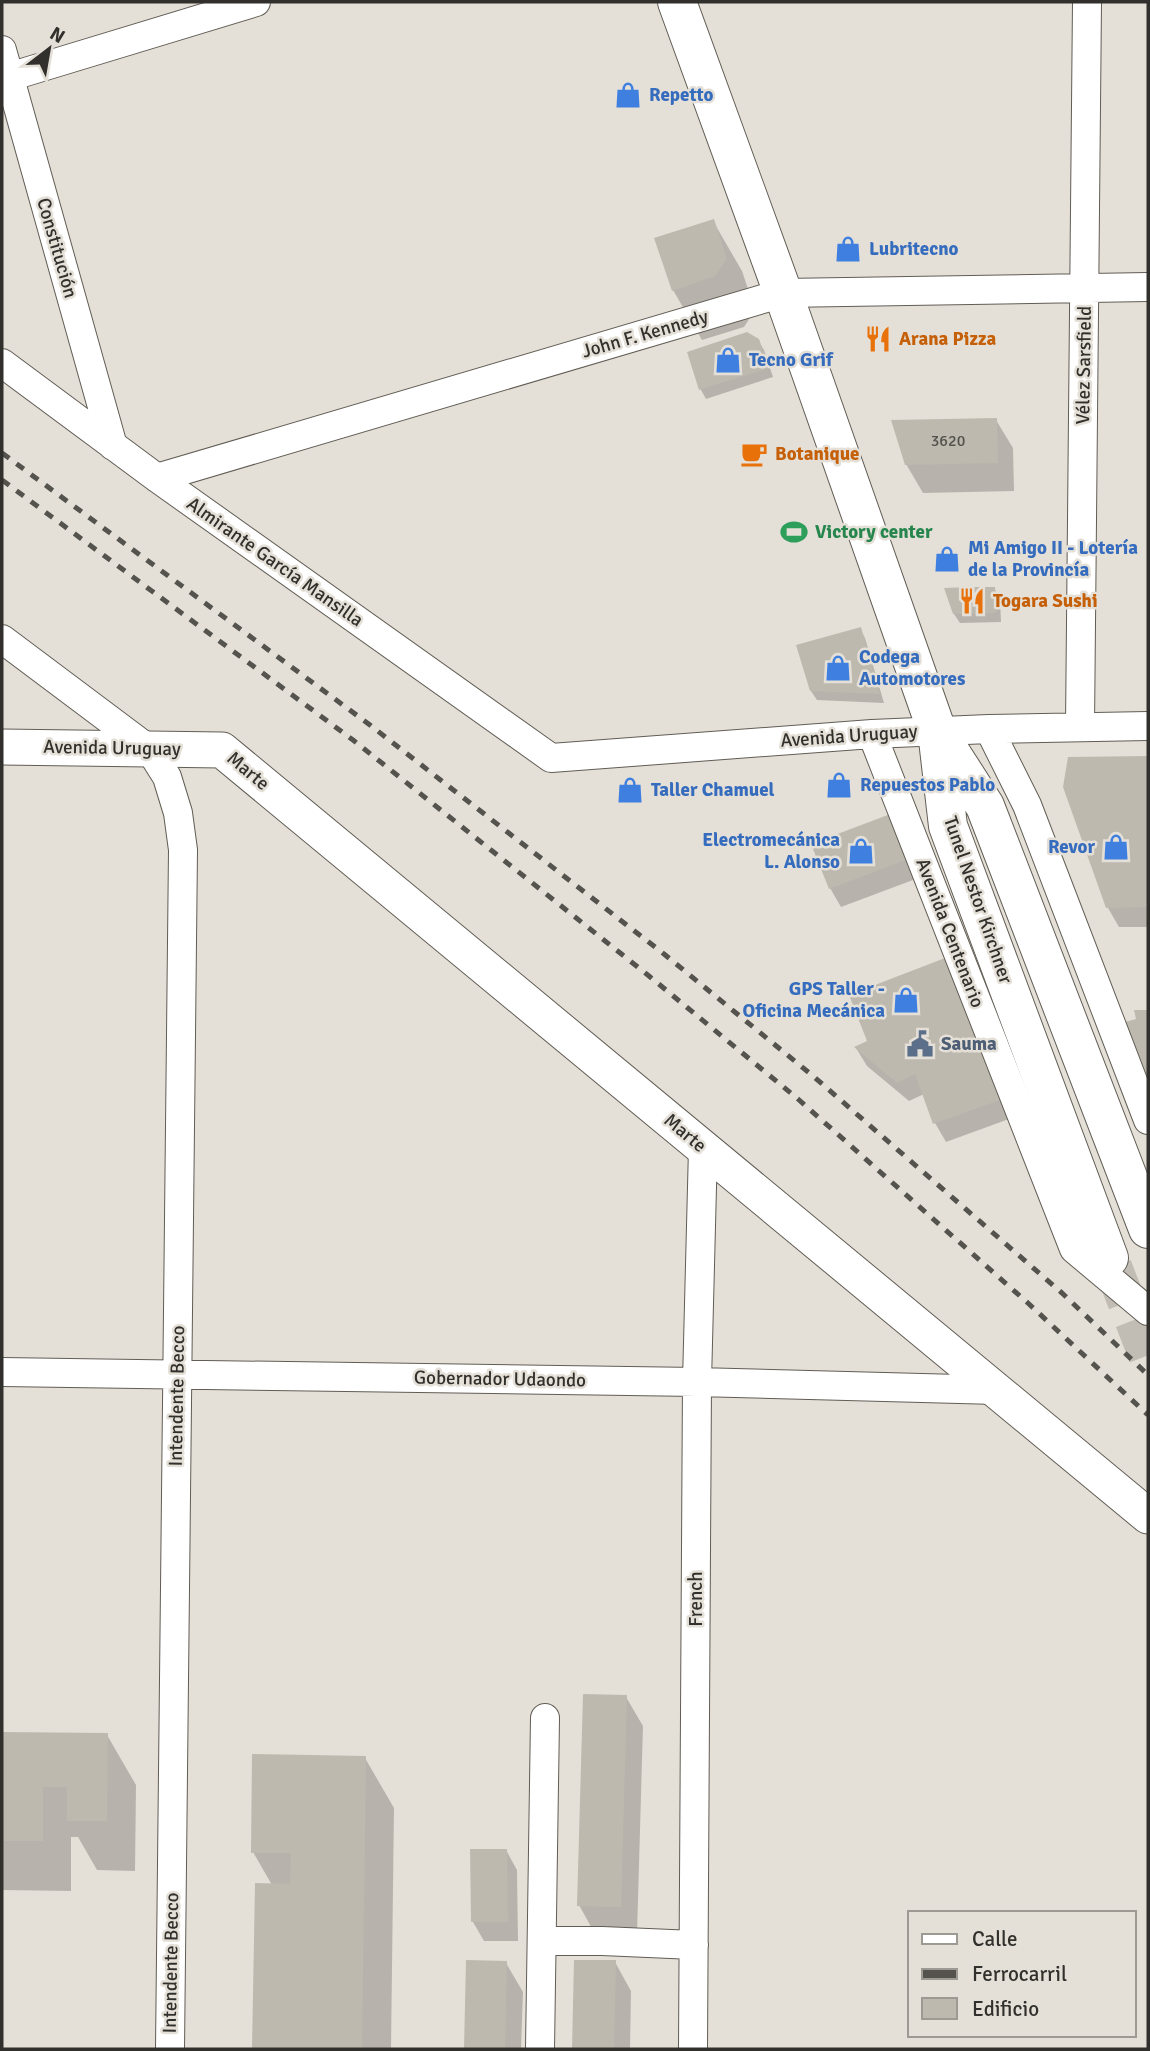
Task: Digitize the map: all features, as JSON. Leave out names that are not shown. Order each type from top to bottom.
[{"type":"main road","points":[[677,2],[937,731]]},
{"type":"main road","name":"Tunel Nestor Kirchner","points":[[937,731],[985,806],[1148,1229]]},
{"type":"main road","name":"Tunel Nestor Kirchner","points":[[937,731],[948,826],[1092,1254]]},
{"type":"street","points":[[9,77],[256,2]]},
{"type":"street","name":"Vélez Sarsfield","points":[[1080,727],[1087,2]]},
{"type":"street","name":"Constitución","points":[[2,50],[113,446]]},
{"type":"street","name":"John F. Kennedy","points":[[157,478],[783,293],[1148,287]]},
{"type":"street","name":"Almirante García Mansilla","points":[[2,363],[157,478],[551,758]]},
{"type":"street","points":[[2,639],[150,750]]},
{"type":"street","name":"Avenida Uruguay","points":[[551,758],[872,734],[1148,726]]},
{"type":"street","points":[[989,729],[1027,805],[1148,1120]]},
{"type":"street","name":"Avenida Centenario","points":[[872,734],[1092,1254]]},
{"type":"street","name":"Avenida Uruguay","points":[[2,747],[222,750]]},
{"type":"street","name":"Intendente Becco","points":[[150,750],[167,777],[178,813],[183,850],[170,2049]]},
{"type":"street","name":"Marte","points":[[222,750],[1147,1515]]},
{"type":"street","name":"French","points":[[693,2049],[697,1382],[703,1148]]},
{"type":"street","points":[[1092,1254],[1148,1311]]},
{"type":"street","name":"Gobernador Udaondo","points":[[2,1371],[697,1382],[997,1390]]},
{"type":"street","points":[[540,2049],[545,1718]]},
{"type":"street","points":[[543,1941],[694,1945]]},
{"type":"building","points":[[714,219],[727,259],[715,276],[672,291],[654,238]]},
{"type":"building","name":"Tecno Grif","points":[[747,332],[759,339],[769,368],[699,390],[687,352]]},
{"type":"building","points":[[997,418],[998,463],[905,465],[891,420]]},
{"type":"building","name":"Togara Sushi","points":[[995,587],[996,613],[953,614],[944,588]]},
{"type":"building","name":"Codega Automotores","points":[[861,627],[880,694],[810,691],[796,645]]},
{"type":"building","name":"Revor","points":[[1148,756],[1148,907],[1106,908],[1063,787],[1068,757]]},
{"type":"building","name":"Electromecánica L. Alonso","points":[[893,813],[911,858],[829,889],[811,844]]},
{"type":"building","points":[[945,958],[1000,1100],[933,1124],[915,1074],[897,1083],[854,1047],[867,1041],[849,995]]},
{"type":"building","points":[[1134,1010],[1148,1010],[1148,1091],[1121,1023],[1136,1019]]},
{"type":"building","points":[[583,1694],[627,1695],[621,1907],[577,1906]]},
{"type":"building","points":[[2,1732],[108,1733],[107,1821],[67,1821],[67,1787],[43,1787],[43,1841],[2,1841]]},
{"type":"building","points":[[252,1754],[366,1756],[362,2049],[252,2049],[255,1883],[290,1884],[291,1853],[251,1853]]},
{"type":"building","points":[[470,1849],[507,1849],[508,1922],[471,1922]]},
{"type":"building","points":[[466,1960],[507,1961],[505,2049],[464,2049]]},
{"type":"building","points":[[574,1960],[616,1960],[614,2049],[572,2049]]},
{"type":"tunnel","points":[[1113,1267],[1148,1357]]},
{"type":"railway","points":[[2,453],[370,725],[664,954],[813,1076],[1062,1293],[1148,1375]]},
{"type":"railway","points":[[2,480],[353,740],[649,976],[798,1099],[1029,1304],[1148,1415]]},
{"type":"place","name":"Repetto","points":[[628,95]]},
{"type":"place","name":"Lubritecno","points":[[848,249]]},
{"type":"place","name":"Arana Pizza","points":[[878,339]]},
{"type":"place","name":"Tecno Grif","points":[[728,360]]},
{"type":"place","name":"Botanique","points":[[754,454]]},
{"type":"place","name":"Victory center","points":[[794,532]]},
{"type":"place","name":"Mi Amigo II - Lotería de la Provincía","points":[[947,559]]},
{"type":"place","name":"Togara Sushi","points":[[972,601]]},
{"type":"place","name":"Codega Automotores","points":[[838,668]]},
{"type":"place","name":"Repuestos Pablo","points":[[839,785]]},
{"type":"place","name":"Taller Chamuel","points":[[630,790]]},
{"type":"place","name":"Revor","points":[[1116,847]]},
{"type":"place","name":"Electromecánica L. Alonso","points":[[861,851]]},
{"type":"place","name":"GPS Taller - Oficina Mecánica","points":[[906,1000]]},
{"type":"place","name":"Sauma","points":[[920,1044]]}]
